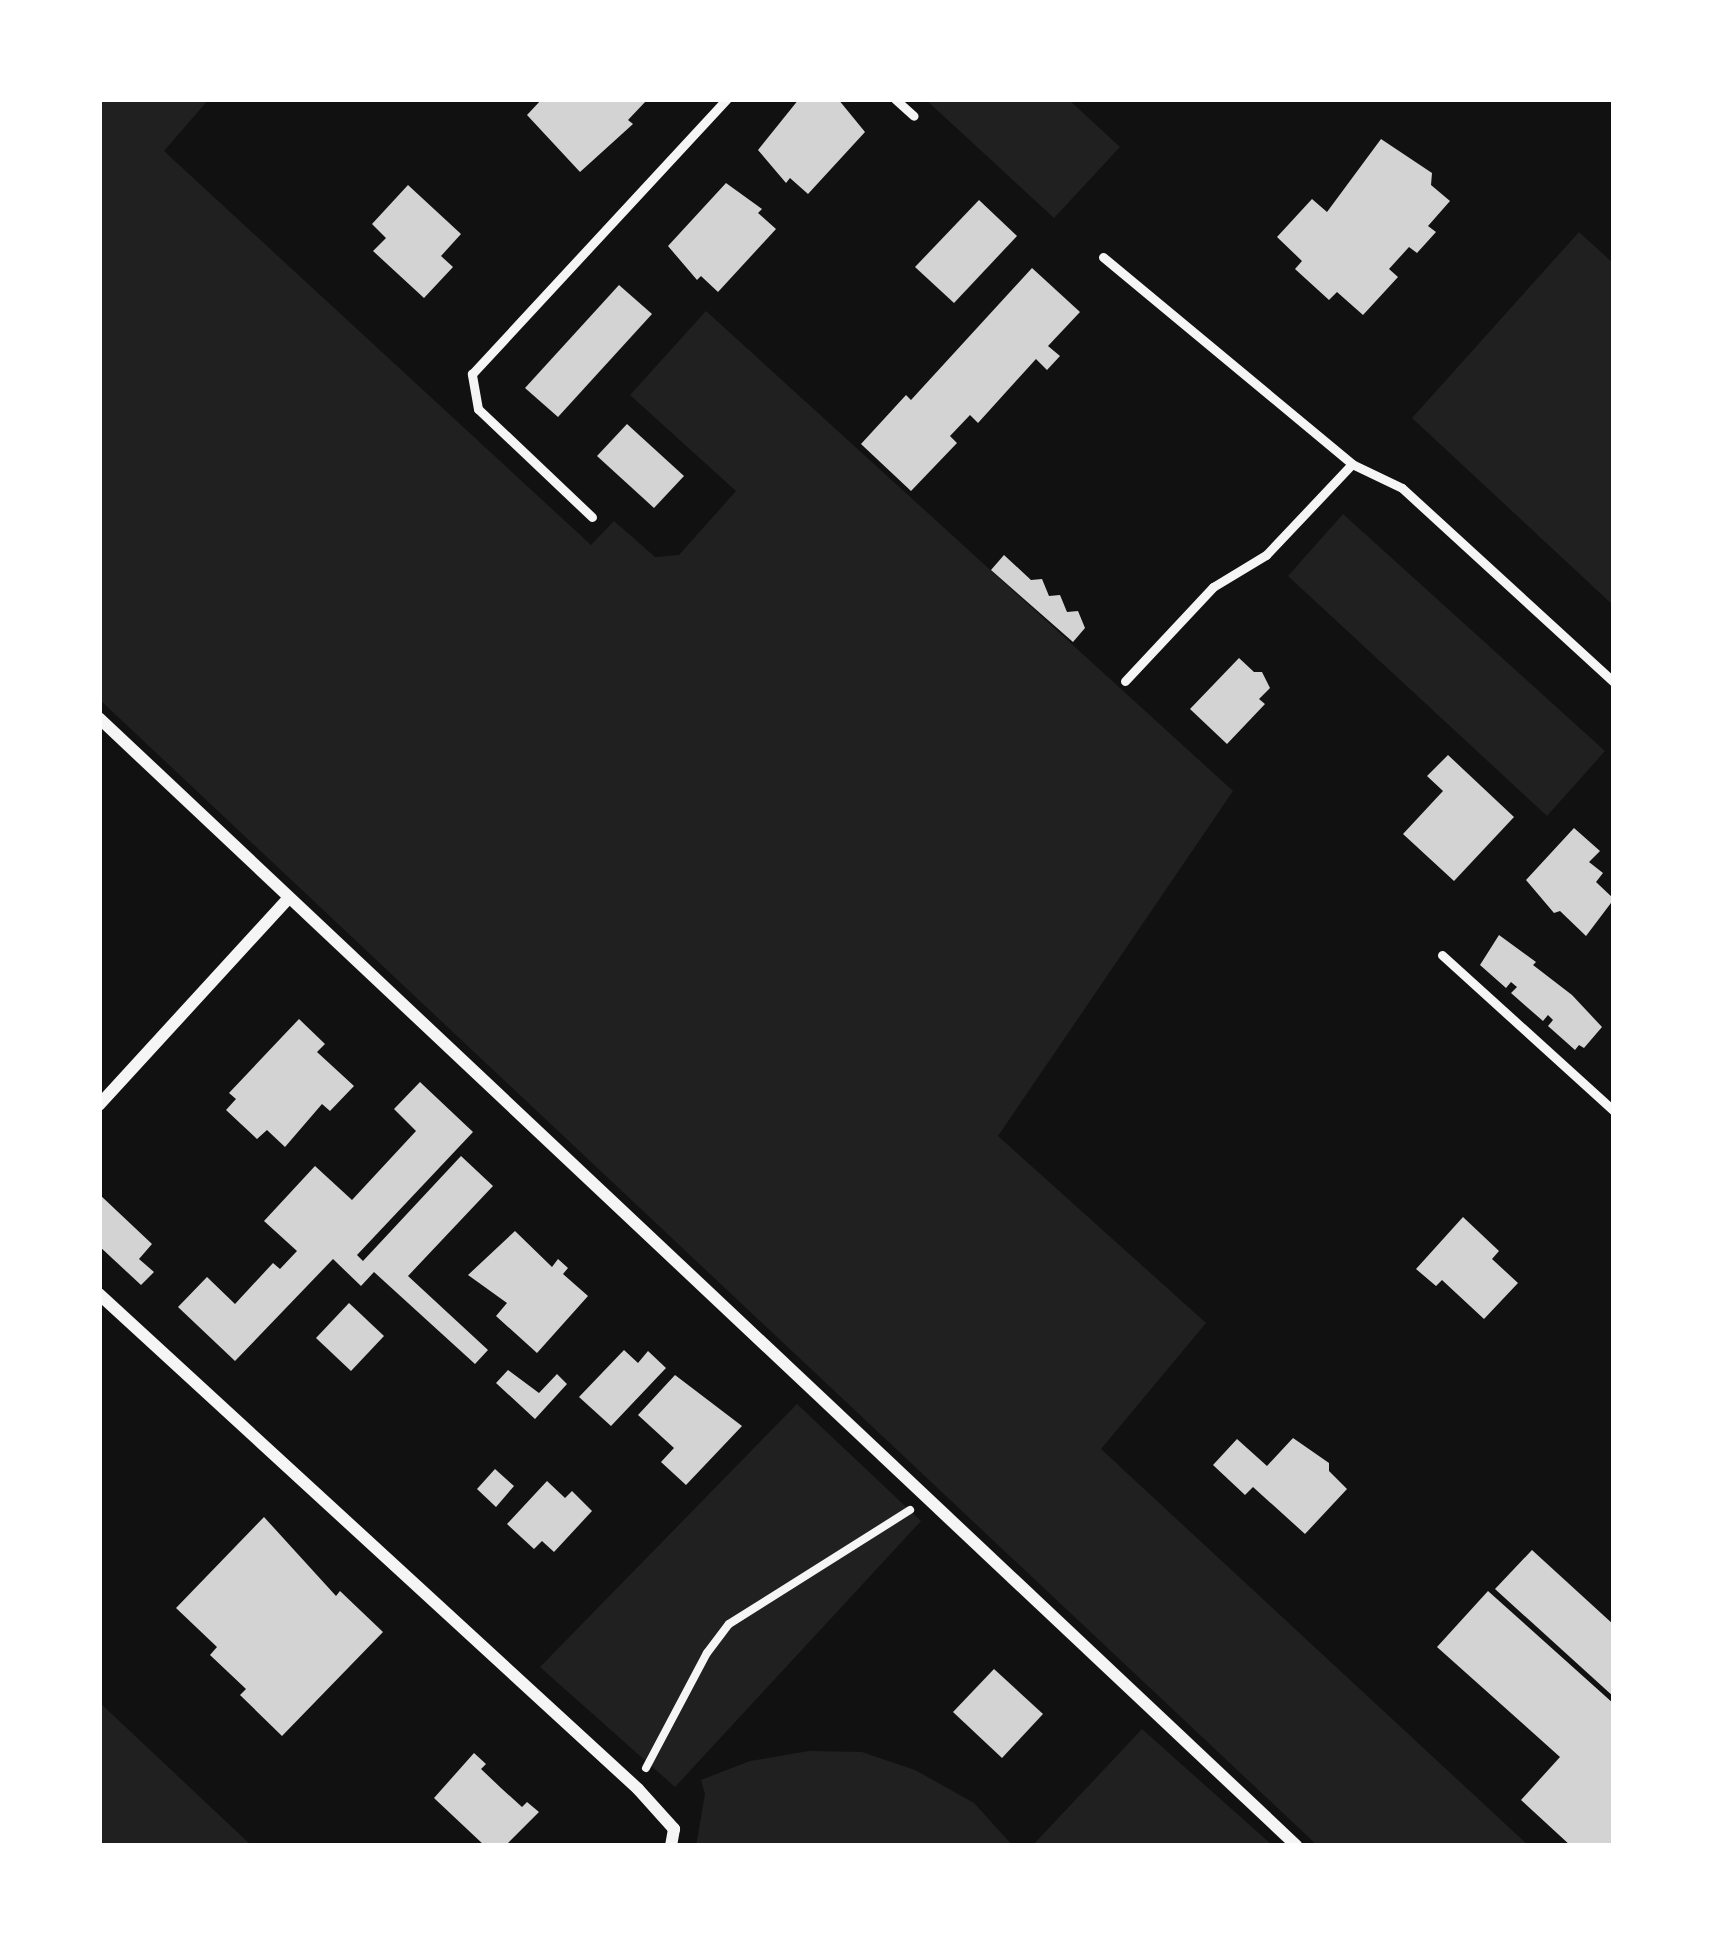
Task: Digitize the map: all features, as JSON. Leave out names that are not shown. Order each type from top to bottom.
[{"type":"street","points":[[99,718],[1297,1846]]},
{"type":"street","points":[[99,1106],[289,898]]},
{"type":"street","points":[[99,1294],[638,1789],[674,1828],[671,1846]]},
{"type":"lane","points":[[592,517],[478,410],[472,374],[727,99]]},
{"type":"lane","points":[[896,99],[914,116]]},
{"type":"lane","points":[[1103,257],[1352,464],[1402,488],[1614,682]]},
{"type":"lane","points":[[1126,681],[1213,587],[1266,555],[1352,464]]},
{"type":"lane","points":[[1442,955],[1614,1111]]},
{"type":"path","points":[[638,1789],[661,1732],[729,1624],[927,1500]]},
{"type":"shaded area","points":[[99,99],[209,99],[164,151],[591,545],[614,521],[655,557],[679,555],[736,491],[630,395],[706,311],[1233,791],[998,1136],[1206,1323],[1101,1449],[1529,1846],[1318,1846],[99,699]]},
{"type":"shaded area","points":[[925,99],[1068,99],[1120,147],[1054,218]]},
{"type":"shaded area","points":[[1579,232],[1614,264],[1614,606],[1412,418]]},
{"type":"shaded area","points":[[1343,514],[1605,751],[1547,816],[1288,576]]},
{"type":"shaded area","points":[[797,1404],[921,1521],[675,1787],[540,1667]]},
{"type":"shaded area","points":[[99,1702],[252,1846],[99,1846]]},
{"type":"shaded area","points":[[1142,1729],[1273,1846],[1032,1846]]},
{"type":"shaded area","points":[[809,1751],[862,1752],[915,1770],[974,1803],[1013,1846],[696,1846],[705,1794],[701,1780],[750,1761]]},
{"type":"building","points":[[542,99],[646,101],[628,120],[633,124],[580,172],[527,115]]},
{"type":"building","points":[[799,99],[838,99],[865,132],[808,194],[790,178],[786,183],[758,150]]},
{"type":"building","points":[[1381,139],[1432,173],[1431,185],[1450,201],[1428,226],[1436,232],[1417,253],[1409,247],[1389,269],[1398,277],[1363,315],[1337,292],[1329,300],[1295,269],[1302,261],[1277,237],[1312,199],[1327,212]]},
{"type":"building","points":[[726,183],[762,209],[758,213],[776,229],[718,292],[701,276],[697,280],[668,246]]},
{"type":"building","points":[[408,185],[461,234],[441,256],[453,267],[424,298],[373,251],[386,238],[372,224]]},
{"type":"building","points":[[979,200],[1017,236],[954,303],[915,267]]},
{"type":"building","points":[[1032,268],[1080,312],[1048,346],[1060,356],[1047,370],[1036,359],[978,423],[970,415],[950,436],[957,443],[911,491],[861,444],[906,395],[911,400]]},
{"type":"building","points":[[619,285],[652,314],[558,417],[525,388]]},
{"type":"building","points":[[627,424],[684,476],[654,508],[597,456]]},
{"type":"building","points":[[1004,555],[1031,580],[1042,579],[1049,596],[1060,595],[1067,612],[1078,611],[1085,628],[1073,642],[991,570]]},
{"type":"building","points":[[1239,658],[1254,672],[1262,672],[1270,688],[1259,699],[1265,704],[1227,744],[1190,709]]},
{"type":"building","points":[[1448,755],[1514,817],[1454,881],[1403,834],[1443,791],[1427,776]]},
{"type":"building","points":[[1574,828],[1600,851],[1589,862],[1603,873],[1596,882],[1614,899],[1586,936],[1560,911],[1554,913],[1526,880]]},
{"type":"building","points":[[1499,935],[1536,962],[1533,965],[1572,995],[1602,1027],[1584,1048],[1579,1045],[1575,1050],[1548,1026],[1553,1020],[1548,1015],[1543,1021],[1511,993],[1517,987],[1511,982],[1506,988],[1480,965]]},
{"type":"building","points":[[299,1019],[325,1044],[317,1052],[354,1086],[330,1111],[322,1104],[285,1147],[267,1130],[257,1139],[226,1110],[236,1099],[229,1093]]},
{"type":"building","points":[[420,1082],[473,1132],[357,1255],[363,1261],[461,1156],[493,1186],[408,1276],[488,1350],[475,1364],[374,1272],[361,1286],[333,1259],[235,1361],[178,1307],[207,1277],[235,1304],[273,1263],[280,1269],[297,1251],[264,1221],[315,1166],[352,1200],[416,1131],[394,1109]]},
{"type":"building","points":[[99,1194],[152,1244],[139,1259],[154,1272],[141,1285],[99,1246]]},
{"type":"building","points":[[1463,1217],[1499,1251],[1492,1259],[1518,1283],[1484,1319],[1442,1280],[1436,1286],[1416,1269]]},
{"type":"building","points":[[515,1231],[552,1267],[558,1259],[568,1268],[563,1274],[588,1296],[537,1353],[496,1316],[507,1303],[468,1275]]},
{"type":"building","points":[[349,1303],[384,1336],[351,1371],[316,1338]]},
{"type":"building","points":[[624,1350],[638,1363],[648,1351],[666,1368],[611,1426],[579,1397]]},
{"type":"building","points":[[508,1370],[539,1393],[557,1374],[567,1384],[535,1419],[496,1383]]},
{"type":"building","points":[[675,1375],[742,1426],[686,1485],[661,1462],[674,1448],[638,1415]]},
{"type":"building","points":[[1293,1438],[1329,1463],[1329,1471],[1347,1489],[1305,1534],[1253,1487],[1245,1495],[1213,1465],[1237,1439],[1267,1466]]},
{"type":"building","points":[[495,1469],[514,1486],[496,1507],[477,1489]]},
{"type":"building","points":[[547,1481],[565,1498],[572,1491],[592,1511],[554,1552],[542,1541],[534,1549],[507,1524]]},
{"type":"building","points":[[264,1517],[336,1596],[340,1591],[383,1632],[282,1736],[240,1695],[246,1689],[210,1655],[217,1647],[176,1608]]},
{"type":"building","points":[[1532,1550],[1614,1625],[1614,1697],[1495,1589]]},
{"type":"building","points":[[1488,1591],[1614,1704],[1614,1846],[1571,1846],[1521,1800],[1560,1757],[1437,1647]]},
{"type":"building","points":[[994,1669],[1043,1714],[1002,1758],[953,1712]]},
{"type":"building","points":[[474,1753],[486,1764],[481,1769],[501,1788],[522,1807],[527,1802],[539,1812],[505,1846],[485,1846],[434,1798]]}]
